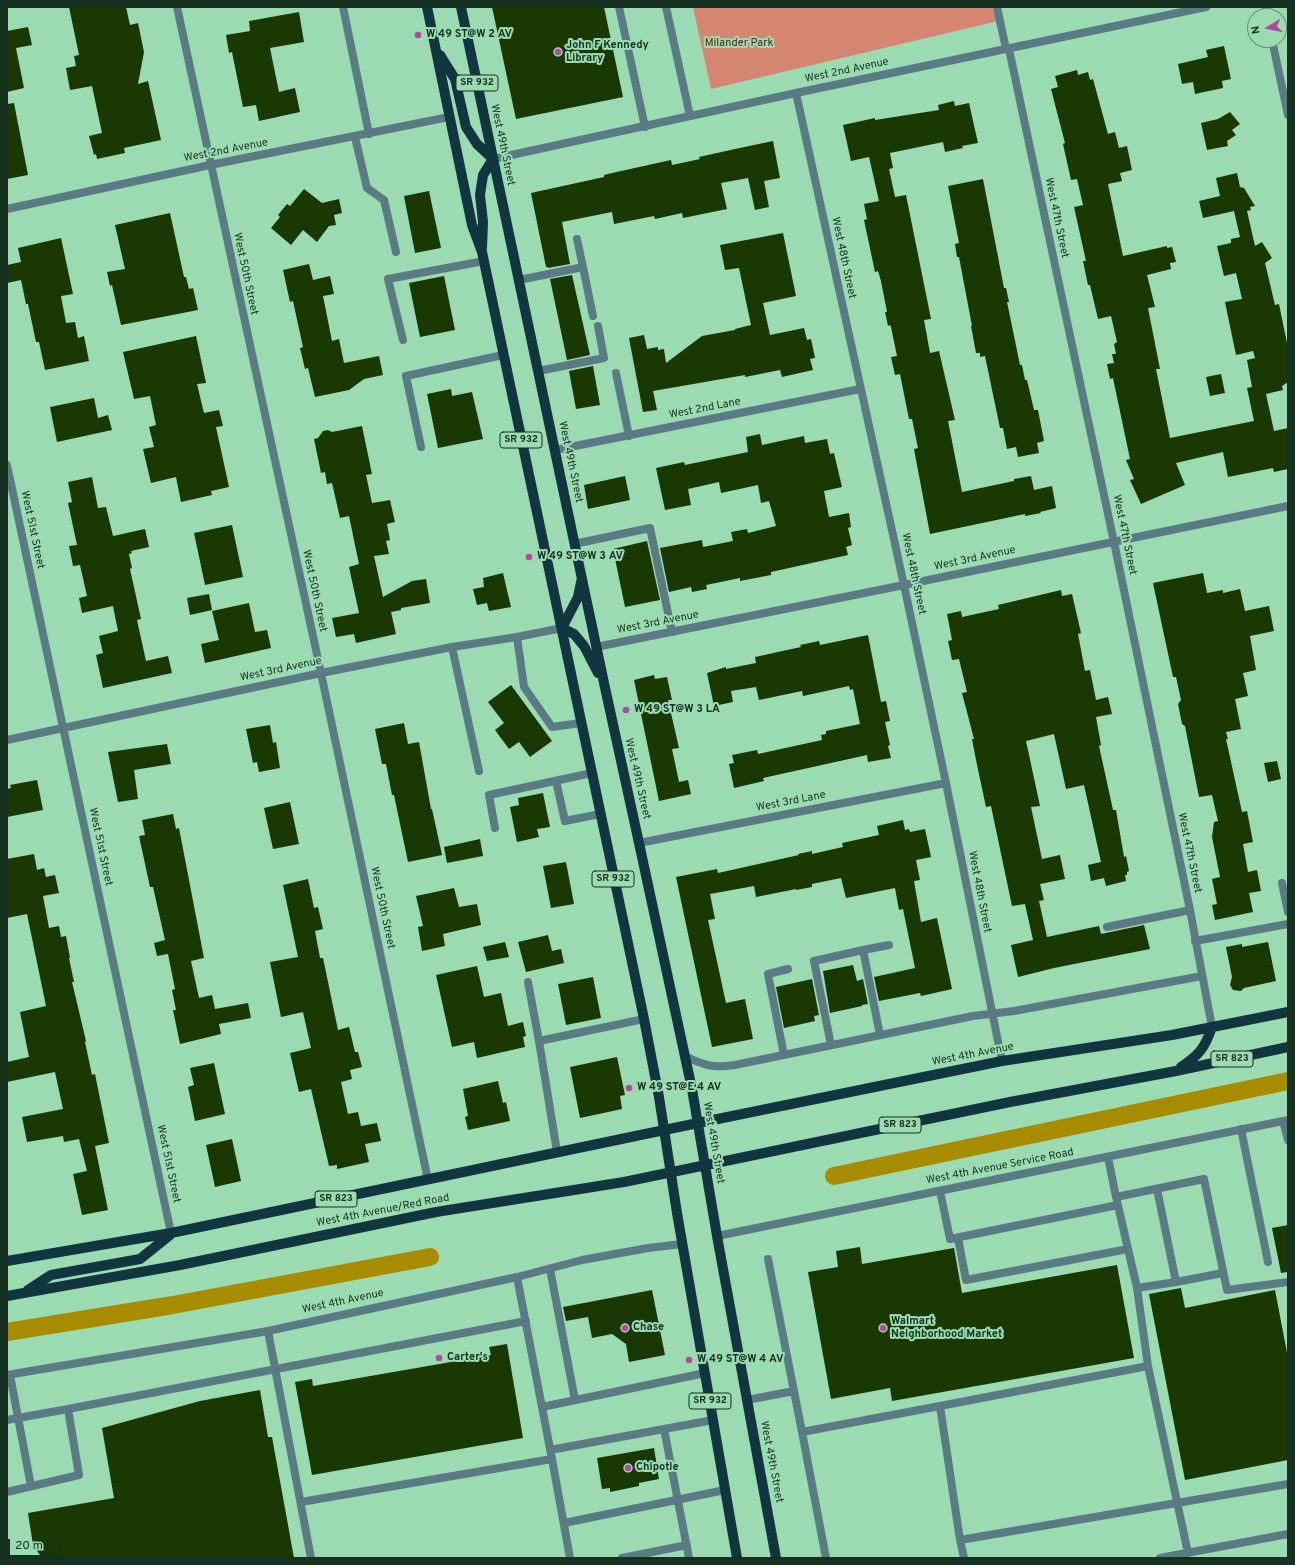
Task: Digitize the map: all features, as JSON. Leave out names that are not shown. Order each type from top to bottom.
[{"type":"main road","name":"SR 932","points":[[427,7],[472,225],[483,256],[644,1019],[737,1558]]},
{"type":"main road","name":"West 49th Street","points":[[461,7],[574,544],[685,1056],[776,1558]]},
{"type":"main road","points":[[436,48],[456,79],[466,127],[477,144],[493,159],[483,175],[480,195],[483,222],[483,256]]},
{"type":"main road","points":[[582,577],[578,597],[562,628],[574,634],[584,646],[604,683]]},
{"type":"main road","name":"West 4th Avenue","points":[[664,1130],[1002,1061],[1212,1027],[1288,1012]]},
{"type":"main road","points":[[1176,1071],[1196,1057],[1206,1044],[1212,1027]]},
{"type":"main road","name":"SR 823","points":[[671,1172],[1003,1104],[1176,1071],[1288,1047]]},
{"type":"main road","name":"West 4th Avenue/Red Road","points":[[7,1261],[171,1233],[664,1130]]},
{"type":"main road","name":"West 4th Avenue/Red Road","points":[[7,1296],[180,1265],[436,1212],[624,1182],[671,1172]]},
{"type":"main road","points":[[22,1293],[51,1276],[140,1259],[171,1233]]},
{"type":"street","name":"West 50th Street","points":[[177,7],[321,673],[428,1180]]},
{"type":"street","points":[[343,7],[369,134]]},
{"type":"street","points":[[619,7],[645,127]]},
{"type":"street","points":[[666,7],[690,116]]},
{"type":"street","name":"West 47th Street","points":[[997,7],[1114,542],[1190,910],[1212,1027]]},
{"type":"street","name":"West 2nd Avenue","points":[[493,159],[796,93],[1205,7]]},
{"type":"street","points":[[1274,48],[1288,115]]},
{"type":"street","name":"West 48th Street","points":[[796,93],[946,783],[1002,1061]]},
{"type":"street","name":"West 2nd Avenue","points":[[7,209],[210,165],[449,117]]},
{"type":"street","points":[[355,136],[367,188],[384,200],[396,252]]},
{"type":"street","points":[[577,239],[594,316]]},
{"type":"street","points":[[403,340],[388,279],[483,256]]},
{"type":"street","points":[[519,280],[583,266]]},
{"type":"street","points":[[538,371],[604,358],[598,326]]},
{"type":"street","points":[[421,447],[406,376],[503,355]]},
{"type":"street","points":[[616,372],[629,436]]},
{"type":"street","name":"West 2nd Lane","points":[[555,450],[860,389]]},
{"type":"street","name":"West 51st Street","points":[[7,465],[171,1233]]},
{"type":"street","name":"West 3rd Avenue","points":[[596,647],[904,586],[1288,506]]},
{"type":"street","points":[[574,544],[650,528],[672,632]]},
{"type":"street","name":"West 3rd Avenue","points":[[7,740],[321,673],[452,647],[517,637],[562,628]]},
{"type":"street","points":[[517,637],[524,687],[552,727],[581,723]]},
{"type":"street","points":[[452,647],[479,771]]},
{"type":"street","points":[[495,828],[488,795],[592,773]]},
{"type":"street","points":[[556,781],[565,821],[600,814]]},
{"type":"street","name":"West 3rd Lane","points":[[639,843],[946,783]]},
{"type":"street","points":[[1282,884],[1288,912]]},
{"type":"street","points":[[1107,927],[1190,910]]},
{"type":"street","points":[[1195,941],[1288,924]]},
{"type":"street","points":[[831,1045],[814,961],[889,945]]},
{"type":"street","points":[[863,950],[880,1035]]},
{"type":"street","points":[[784,1055],[768,974],[788,969]]},
{"type":"street","points":[[685,1056],[702,1065],[726,1066],[973,1016],[1014,1011],[1202,976]]},
{"type":"street","points":[[528,982],[557,1152]]},
{"type":"street","points":[[539,1041],[644,1019]]},
{"type":"street","points":[[1286,1120],[1288,1140]]},
{"type":"street","name":"West 4th Avenue Service Road","points":[[717,1236],[1286,1120]]},
{"type":"street","points":[[1241,1129],[1268,1262]]},
{"type":"street","points":[[1108,1157],[1137,1288],[1148,1366],[1188,1553]]},
{"type":"street","points":[[1116,1197],[1204,1179],[1227,1290],[1288,1282]]},
{"type":"street","points":[[1157,1189],[1176,1282]]},
{"type":"street","points":[[940,1191],[950,1239],[1118,1205]]},
{"type":"street","points":[[958,1238],[966,1280],[1128,1250]]},
{"type":"street","name":"West 4th Avenue","points":[[8,1375],[268,1331],[517,1277],[582,1260],[648,1248],[682,1244]]},
{"type":"street","points":[[768,1259],[826,1558]]},
{"type":"street","points":[[550,1269],[575,1400]]},
{"type":"street","points":[[1137,1288],[1223,1273]]},
{"type":"street","points":[[517,1277],[570,1558]]},
{"type":"street","points":[[7,1420],[276,1370],[526,1321]]},
{"type":"street","points":[[268,1331],[311,1558]]},
{"type":"street","points":[[802,1432],[1148,1366]]},
{"type":"street","points":[[542,1407],[705,1373]]},
{"type":"street","points":[[8,1375],[31,1486]]},
{"type":"street","points":[[747,1400],[794,1391]]},
{"type":"street","points":[[940,1406],[964,1558]]},
{"type":"street","points":[[7,1492],[79,1475],[68,1409]]},
{"type":"street","points":[[550,1450],[713,1420]]},
{"type":"street","points":[[664,1429],[689,1558]]},
{"type":"street","points":[[301,1502],[552,1459]]},
{"type":"street","points":[[960,1540],[1288,1484]]},
{"type":"street","points":[[564,1523],[725,1490]]},
{"type":"street","points":[[1160,1558],[1288,1534]]},
{"type":"street","points":[[622,1558],[687,1545]]},
{"type":"green space","name":"Milander Park","points":[[693,7],[995,7],[998,21],[711,89]]},
{"type":"building","points":[[69,7],[126,7],[130,25],[138,23],[144,52],[138,84],[148,81],[161,140],[124,148],[125,153],[97,159],[96,154],[94,155],[89,136],[102,133],[92,86],[70,90],[66,68],[76,66],[74,56],[79,55]]},
{"type":"building","name":"John F Kennedy Library","points":[[492,7],[604,7],[623,97],[516,119]]},
{"type":"building","points":[[299,12],[304,42],[270,48],[279,92],[295,88],[300,112],[259,121],[256,105],[243,107],[232,52],[229,53],[226,35],[250,31],[249,21]]},
{"type":"building","points":[[28,27],[32,45],[16,48],[24,88],[7,92],[7,31]]},
{"type":"building","points":[[1224,46],[1231,79],[1222,81],[1223,88],[1195,94],[1193,82],[1182,84],[1178,64],[1208,57],[1206,50]]},
{"type":"building","points":[[1077,70],[1078,75],[1088,72],[1090,80],[1093,79],[1108,134],[1115,132],[1119,148],[1127,146],[1132,170],[1120,173],[1122,181],[1108,184],[1123,256],[1167,246],[1167,248],[1172,247],[1176,262],[1170,263],[1171,269],[1147,275],[1155,307],[1148,308],[1160,369],[1156,369],[1170,438],[1254,421],[1247,388],[1252,387],[1247,360],[1255,358],[1253,351],[1236,355],[1225,302],[1242,299],[1236,273],[1224,276],[1217,246],[1231,243],[1231,239],[1240,237],[1234,211],[1203,218],[1199,201],[1220,196],[1216,178],[1237,173],[1240,187],[1244,188],[1255,206],[1250,207],[1251,210],[1247,211],[1255,246],[1262,242],[1272,258],[1265,263],[1275,305],[1279,304],[1288,348],[1288,382],[1282,386],[1283,390],[1266,394],[1274,431],[1288,428],[1288,469],[1274,472],[1273,468],[1228,477],[1223,452],[1176,463],[1185,485],[1141,504],[1130,480],[1134,479],[1126,460],[1130,459],[1113,378],[1110,379],[1107,364],[1114,363],[1112,354],[1116,354],[1114,344],[1117,342],[1111,316],[1098,319],[1090,285],[1088,285],[1083,261],[1086,261],[1074,207],[1083,205],[1077,179],[1071,180],[1063,144],[1065,143],[1051,89],[1058,87],[1055,76]]},
{"type":"building","points":[[954,101],[955,106],[969,103],[978,143],[962,146],[963,148],[945,152],[943,142],[890,153],[893,168],[889,169],[895,197],[906,195],[931,319],[924,320],[930,353],[939,351],[955,420],[948,421],[962,492],[1031,476],[1034,490],[1052,486],[1056,508],[1040,512],[1041,513],[1025,516],[1025,514],[930,534],[914,449],[918,448],[912,419],[909,419],[900,374],[895,375],[891,357],[897,356],[891,327],[890,325],[888,326],[885,312],[887,312],[881,281],[878,271],[875,272],[864,220],[867,219],[864,204],[879,201],[869,157],[851,161],[843,125],[875,118],[875,120],[939,110],[938,105]]},
{"type":"building","points":[[14,103],[28,175],[7,179],[7,104]]},
{"type":"building","points":[[1230,112],[1240,124],[1232,130],[1236,135],[1227,141],[1228,146],[1207,150],[1201,123],[1218,119]]},
{"type":"building","points":[[773,141],[780,178],[764,181],[769,207],[755,210],[748,178],[721,183],[727,209],[683,218],[682,213],[655,219],[654,216],[614,224],[612,212],[562,222],[570,264],[548,268],[546,267],[531,193],[671,160],[672,165],[700,159],[699,157]]},
{"type":"building","points":[[983,179],[1004,288],[1006,288],[1009,302],[1007,302],[1020,365],[1022,365],[1025,380],[1027,380],[1034,410],[1038,410],[1044,441],[1037,443],[1039,453],[1018,457],[1016,447],[1007,449],[1003,428],[1000,428],[985,356],[980,357],[980,353],[976,353],[959,257],[957,257],[955,244],[959,243],[948,186]]},
{"type":"building","points":[[304,189],[322,203],[339,199],[342,213],[334,215],[336,225],[329,226],[317,242],[303,230],[291,245],[271,228],[280,217],[278,215],[287,204],[290,206]]},
{"type":"building","points":[[429,191],[441,248],[415,253],[404,196]]},
{"type":"building","points":[[170,213],[184,277],[186,277],[189,289],[193,288],[198,310],[121,325],[112,285],[110,286],[107,272],[125,269],[115,225]]},
{"type":"building","points":[[783,233],[796,296],[763,303],[770,335],[804,328],[807,340],[811,339],[815,358],[810,359],[813,370],[782,377],[780,370],[653,391],[657,410],[643,412],[629,338],[644,335],[647,349],[658,347],[658,350],[664,349],[666,363],[702,336],[735,330],[751,325],[739,268],[725,270],[720,245]]},
{"type":"building","points":[[61,238],[73,294],[61,296],[66,323],[75,322],[78,338],[84,336],[89,361],[45,370],[39,342],[36,342],[21,280],[7,283],[7,265],[21,262],[18,248]]},
{"type":"building","points":[[309,264],[313,280],[330,276],[334,294],[323,296],[332,341],[339,339],[344,363],[379,356],[383,375],[364,379],[349,390],[315,397],[308,368],[305,369],[300,348],[303,347],[293,301],[290,302],[283,270]]},
{"type":"building","points":[[572,275],[590,355],[567,360],[550,279]]},
{"type":"building","points":[[444,276],[455,330],[420,337],[409,283]]},
{"type":"building","points":[[196,336],[206,383],[197,384],[204,413],[219,410],[223,426],[216,427],[229,487],[211,491],[212,495],[181,502],[176,477],[151,483],[143,449],[154,447],[149,427],[156,425],[150,396],[134,399],[123,352]]},
{"type":"building","points":[[593,366],[600,405],[576,409],[569,371]]},
{"type":"building","points":[[1221,374],[1225,393],[1210,396],[1206,377]]},
{"type":"building","points":[[451,389],[452,396],[472,392],[483,439],[438,448],[427,394]]},
{"type":"building","points":[[94,398],[98,418],[108,415],[112,430],[57,442],[50,407]]},
{"type":"building","points":[[362,426],[372,474],[366,475],[372,503],[390,500],[395,522],[387,524],[390,540],[386,541],[389,554],[374,556],[383,597],[412,581],[426,579],[430,603],[401,608],[401,610],[391,612],[396,634],[356,643],[354,634],[336,637],[332,618],[359,613],[349,567],[359,564],[349,516],[340,518],[332,483],[327,484],[325,472],[321,473],[314,439],[318,438],[323,431],[328,430],[332,432]]},
{"type":"building","points":[[760,434],[762,445],[804,436],[805,443],[827,439],[830,454],[834,453],[842,487],[824,491],[829,517],[849,513],[851,527],[848,528],[852,545],[846,547],[848,555],[771,572],[771,575],[740,581],[740,578],[706,585],[707,589],[692,592],[691,587],[669,592],[660,548],[702,540],[703,547],[733,541],[731,532],[747,529],[748,533],[776,526],[769,501],[761,503],[758,485],[721,493],[719,482],[688,489],[691,505],[665,510],[656,468],[684,462],[685,465],[748,452],[746,437]]},
{"type":"building","points":[[625,476],[630,500],[588,509],[584,485]]},
{"type":"building","points":[[92,477],[98,508],[106,507],[113,536],[145,529],[149,547],[131,551],[132,553],[129,554],[132,568],[130,569],[141,619],[137,620],[146,661],[168,656],[172,673],[103,688],[96,655],[103,653],[99,636],[118,631],[113,606],[82,613],[79,598],[87,596],[80,565],[73,566],[69,546],[77,545],[68,503],[72,502],[68,482]]},
{"type":"building","points":[[232,525],[243,577],[205,585],[194,533]]},
{"type":"building","points":[[647,541],[660,600],[625,607],[613,549]]},
{"type":"building","points":[[503,573],[511,607],[489,611],[487,603],[477,605],[473,589],[484,587],[483,578]]},
{"type":"building","points":[[1203,573],[1207,593],[1223,590],[1223,593],[1240,589],[1245,611],[1269,606],[1274,631],[1250,636],[1256,670],[1243,673],[1248,696],[1235,699],[1241,729],[1226,732],[1228,739],[1226,739],[1242,812],[1247,811],[1253,842],[1243,844],[1248,872],[1257,870],[1261,891],[1249,893],[1253,912],[1215,920],[1212,905],[1217,904],[1212,879],[1220,877],[1212,837],[1214,822],[1218,821],[1212,795],[1199,797],[1185,726],[1182,724],[1178,704],[1181,700],[1176,677],[1173,677],[1153,583]]},
{"type":"building","points":[[1061,590],[1062,596],[1072,594],[1081,633],[1078,634],[1085,671],[1090,670],[1096,700],[1108,697],[1112,714],[1096,717],[1101,745],[1099,746],[1113,810],[1116,810],[1124,857],[1126,856],[1129,871],[1127,872],[1127,875],[1125,875],[1126,881],[1106,886],[1104,878],[1091,881],[1088,865],[1101,862],[1084,785],[1066,789],[1054,734],[1026,741],[1040,806],[1031,807],[1042,859],[1060,855],[1065,879],[1040,884],[1044,900],[1039,901],[1047,937],[1099,926],[1101,934],[1144,925],[1150,949],[1054,968],[1018,977],[1011,945],[1033,940],[1025,904],[1012,906],[991,806],[986,807],[972,739],[974,739],[962,693],[967,692],[959,659],[952,660],[948,641],[952,640],[947,614],[961,611],[962,617],[999,609],[998,605]]},
{"type":"building","points":[[209,594],[212,610],[190,615],[187,598]]},
{"type":"building","points":[[249,603],[255,632],[267,630],[271,648],[205,663],[201,644],[219,640],[212,611]]},
{"type":"building","points":[[868,635],[881,702],[886,701],[890,721],[885,722],[891,758],[868,762],[867,755],[763,778],[764,781],[734,788],[729,764],[734,763],[732,755],[757,750],[758,754],[822,740],[821,735],[826,734],[826,731],[860,724],[853,689],[850,690],[849,686],[803,696],[802,691],[759,700],[756,687],[731,691],[733,702],[714,706],[707,673],[726,667],[726,669],[756,663],[755,657],[801,647],[800,645],[819,641],[820,645]]},
{"type":"building","points":[[654,675],[655,679],[667,677],[672,700],[668,700],[679,748],[672,749],[679,782],[688,780],[691,794],[659,801],[634,680]]},
{"type":"building","points":[[511,685],[552,741],[530,757],[519,742],[509,749],[495,730],[504,723],[488,702]]},
{"type":"building","points":[[404,723],[408,744],[419,742],[431,809],[442,855],[408,862],[394,795],[392,795],[386,764],[382,764],[375,729]]},
{"type":"building","points":[[270,725],[273,743],[276,742],[280,768],[259,772],[257,762],[253,763],[246,729]]},
{"type":"building","points":[[167,744],[171,764],[134,770],[138,799],[118,802],[108,752]]},
{"type":"building","points":[[1277,761],[1281,779],[1268,782],[1264,763]]},
{"type":"building","points":[[37,780],[43,810],[7,817],[7,789],[11,788],[10,785]]},
{"type":"building","points":[[543,793],[550,827],[537,829],[539,837],[517,842],[510,807],[519,805],[518,798]]},
{"type":"building","points":[[290,802],[299,844],[273,849],[264,808]]},
{"type":"building","points":[[173,814],[176,829],[179,828],[204,958],[191,961],[199,998],[212,995],[215,1009],[248,1003],[251,1018],[219,1024],[221,1034],[180,1044],[173,1010],[176,1010],[172,990],[175,989],[168,954],[157,956],[154,943],[165,940],[153,887],[150,887],[139,836],[145,835],[142,820]]},
{"type":"building","points":[[903,820],[905,830],[909,829],[910,832],[925,829],[931,857],[916,860],[920,880],[914,881],[921,922],[937,918],[952,989],[921,996],[920,993],[879,1001],[874,977],[915,968],[903,909],[899,910],[895,888],[846,898],[841,878],[812,884],[812,887],[756,897],[754,886],[710,894],[715,919],[708,920],[726,1003],[745,999],[753,1039],[712,1047],[676,877],[717,869],[718,873],[812,851],[812,854],[843,847],[842,843],[879,835],[877,826]]},
{"type":"building","points":[[480,839],[483,856],[447,863],[444,847]]},
{"type":"building","points":[[34,854],[37,870],[44,868],[46,877],[55,875],[59,893],[43,896],[49,928],[59,926],[61,937],[66,936],[74,982],[72,982],[86,1041],[92,1075],[95,1074],[109,1143],[95,1146],[108,1210],[82,1215],[73,1174],[87,1171],[79,1139],[64,1142],[63,1136],[27,1142],[22,1117],[63,1109],[55,1072],[7,1082],[7,1062],[29,1057],[20,1012],[46,1006],[27,914],[7,918],[7,859]]},
{"type":"building","points":[[566,862],[574,904],[551,908],[543,866]]},
{"type":"building","points":[[308,879],[314,908],[318,907],[323,929],[315,931],[320,958],[323,958],[338,1030],[349,1027],[355,1052],[358,1052],[362,1067],[350,1070],[352,1079],[341,1082],[348,1114],[358,1112],[361,1126],[377,1123],[381,1141],[365,1144],[369,1162],[337,1169],[337,1165],[329,1166],[311,1089],[299,1092],[290,1053],[311,1048],[303,1012],[281,1017],[270,962],[298,957],[283,885]]},
{"type":"building","points":[[454,888],[459,907],[477,904],[481,925],[443,934],[445,946],[422,951],[418,927],[423,926],[416,896]]},
{"type":"building","points":[[548,935],[552,951],[561,949],[564,963],[526,972],[518,942]]},
{"type":"building","points":[[505,942],[509,957],[487,961],[483,947]]},
{"type":"building","points":[[1268,942],[1276,981],[1244,988],[1241,991],[1233,990],[1230,985],[1232,977],[1226,947],[1242,944],[1242,947]]},
{"type":"building","points":[[853,965],[857,981],[863,979],[868,1004],[830,1013],[823,971]]},
{"type":"building","points":[[477,966],[484,997],[501,993],[508,1026],[523,1022],[526,1036],[523,1037],[525,1047],[477,1058],[474,1042],[452,1047],[436,975]]},
{"type":"building","points":[[593,977],[601,1018],[566,1025],[558,984]]},
{"type":"building","points":[[812,979],[819,1015],[814,1016],[815,1021],[784,1028],[776,987]]},
{"type":"building","points":[[617,1057],[625,1095],[620,1096],[622,1109],[580,1118],[570,1067]]},
{"type":"building","points":[[214,1063],[225,1114],[195,1121],[188,1087],[194,1085],[190,1068]]},
{"type":"building","points":[[498,1081],[503,1103],[506,1102],[510,1121],[468,1130],[465,1117],[468,1116],[463,1089]]},
{"type":"building","points":[[232,1139],[241,1181],[215,1187],[206,1145]]},
{"type":"building","points":[[1288,1225],[1288,1272],[1281,1273],[1272,1228]]},
{"type":"building","points":[[860,1247],[862,1264],[954,1248],[962,1293],[1117,1265],[1134,1358],[892,1401],[890,1388],[831,1399],[808,1272],[838,1267],[836,1251]]},
{"type":"building","points":[[1181,1288],[1185,1308],[1275,1290],[1288,1358],[1288,1460],[1185,1480],[1149,1294]]},
{"type":"building","name":"Chase","points":[[652,1290],[665,1355],[629,1362],[626,1344],[612,1334],[592,1338],[588,1317],[566,1321],[563,1307]]},
{"type":"building","points":[[507,1344],[523,1438],[312,1475],[295,1382],[312,1379],[313,1386],[491,1355],[489,1347]]},
{"type":"building","points":[[260,1390],[268,1437],[272,1437],[294,1558],[42,1558],[33,1545],[28,1513],[114,1498],[102,1428],[200,1401]]},
{"type":"building","name":"Chipotle","points":[[654,1448],[659,1479],[639,1483],[639,1486],[610,1492],[610,1488],[602,1489],[597,1458]]},
{"type":"waterway","points":[[834,1176],[1288,1081]]},
{"type":"waterway","points":[[7,1332],[173,1305],[430,1257]]},
{"type":"place","name":"W 49 ST@W 2 AV","points":[[418,35]]},
{"type":"place","name":"John F Kennedy Library","points":[[558,52]]},
{"type":"place","name":"W 49 ST@W 3 AV","points":[[529,557]]},
{"type":"place","name":"W 49 ST@W 3 LA","points":[[626,710]]},
{"type":"place","name":"W 49 ST@E 4 AV","points":[[629,1088]]},
{"type":"place","name":"Chase","points":[[625,1328]]},
{"type":"place","name":"Walmart Neighborhood Market","points":[[883,1328]]},
{"type":"place","name":"Carter's","points":[[439,1358]]},
{"type":"place","name":"W 49 ST@W 4 AV","points":[[689,1360]]},
{"type":"place","name":"Chipotle","points":[[628,1468]]}]
